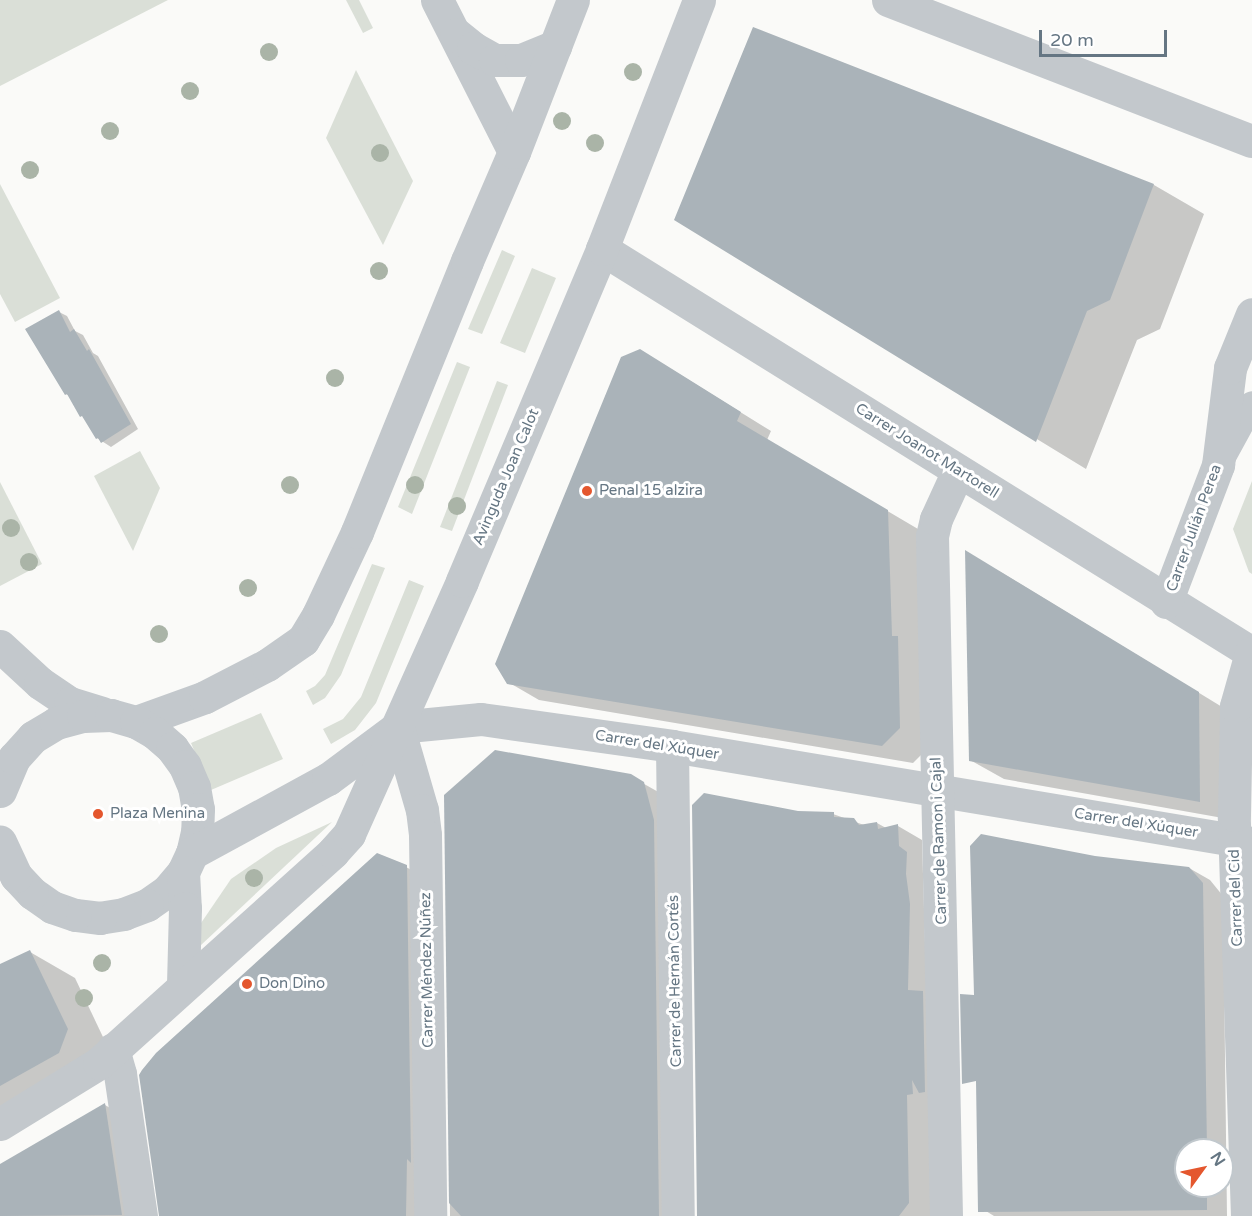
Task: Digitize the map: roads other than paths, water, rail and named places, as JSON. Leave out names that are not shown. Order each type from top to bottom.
[{"type":"street","points":[[437,0],[514,152]]},
{"type":"street","points":[[1,782],[14,758],[33,737],[56,723],[83,716],[123,719],[205,697],[267,665],[303,640],[318,615],[357,532],[466,261],[514,152],[573,0]]},
{"type":"street","name":"Avinguda Joan Calot","points":[[398,727],[602,249],[699,0]]},
{"type":"street","points":[[888,0],[1252,141]]},
{"type":"street","points":[[452,31],[473,48],[495,60],[521,60],[555,46]]},
{"type":"street","name":"Carrer Joanot Martorell","points":[[602,249],[1166,602],[1252,653]]},
{"type":"street","name":"Carrer Julián Perea","points":[[1166,602],[1218,465],[1230,368],[1252,314]]},
{"type":"street","name":"Carrer de Ramon i Cajal","points":[[946,1216],[932,536],[936,519],[958,471]]},
{"type":"street","points":[[0,646],[40,683],[70,703],[123,719],[155,733],[172,748],[185,766],[194,787],[198,809],[197,832],[187,862],[183,986]]},
{"type":"street","name":"Carrer del Cid","points":[[1247,1216],[1243,842],[1236,706],[1252,653]]},
{"type":"street","name":"Carrer del Xúquer","points":[[398,727],[481,719],[672,746],[1243,842]]},
{"type":"street","points":[[0,842],[16,876],[16,894],[75,915],[100,918],[124,914],[147,905],[167,891],[187,862],[328,779],[398,727]]},
{"type":"street","points":[[0,1124],[85,1074],[333,852],[349,834],[398,727]]},
{"type":"street","name":"Carrer Méndez Núñez","points":[[398,727],[422,810],[426,836],[430,1216]]},
{"type":"street","name":"Carrer de Hernán Cortés","points":[[672,746],[678,1216]]},
{"type":"street","points":[[113,1049],[120,1074],[141,1216]]},
{"type":"lane","points":[[1218,465],[1252,404]]},
{"type":"place","name":"Penal 15 alzira","points":[[587,491]]},
{"type":"place","name":"Plaza Menina","points":[[98,814]]},
{"type":"place","name":"Don Dino","points":[[247,984]]}]
